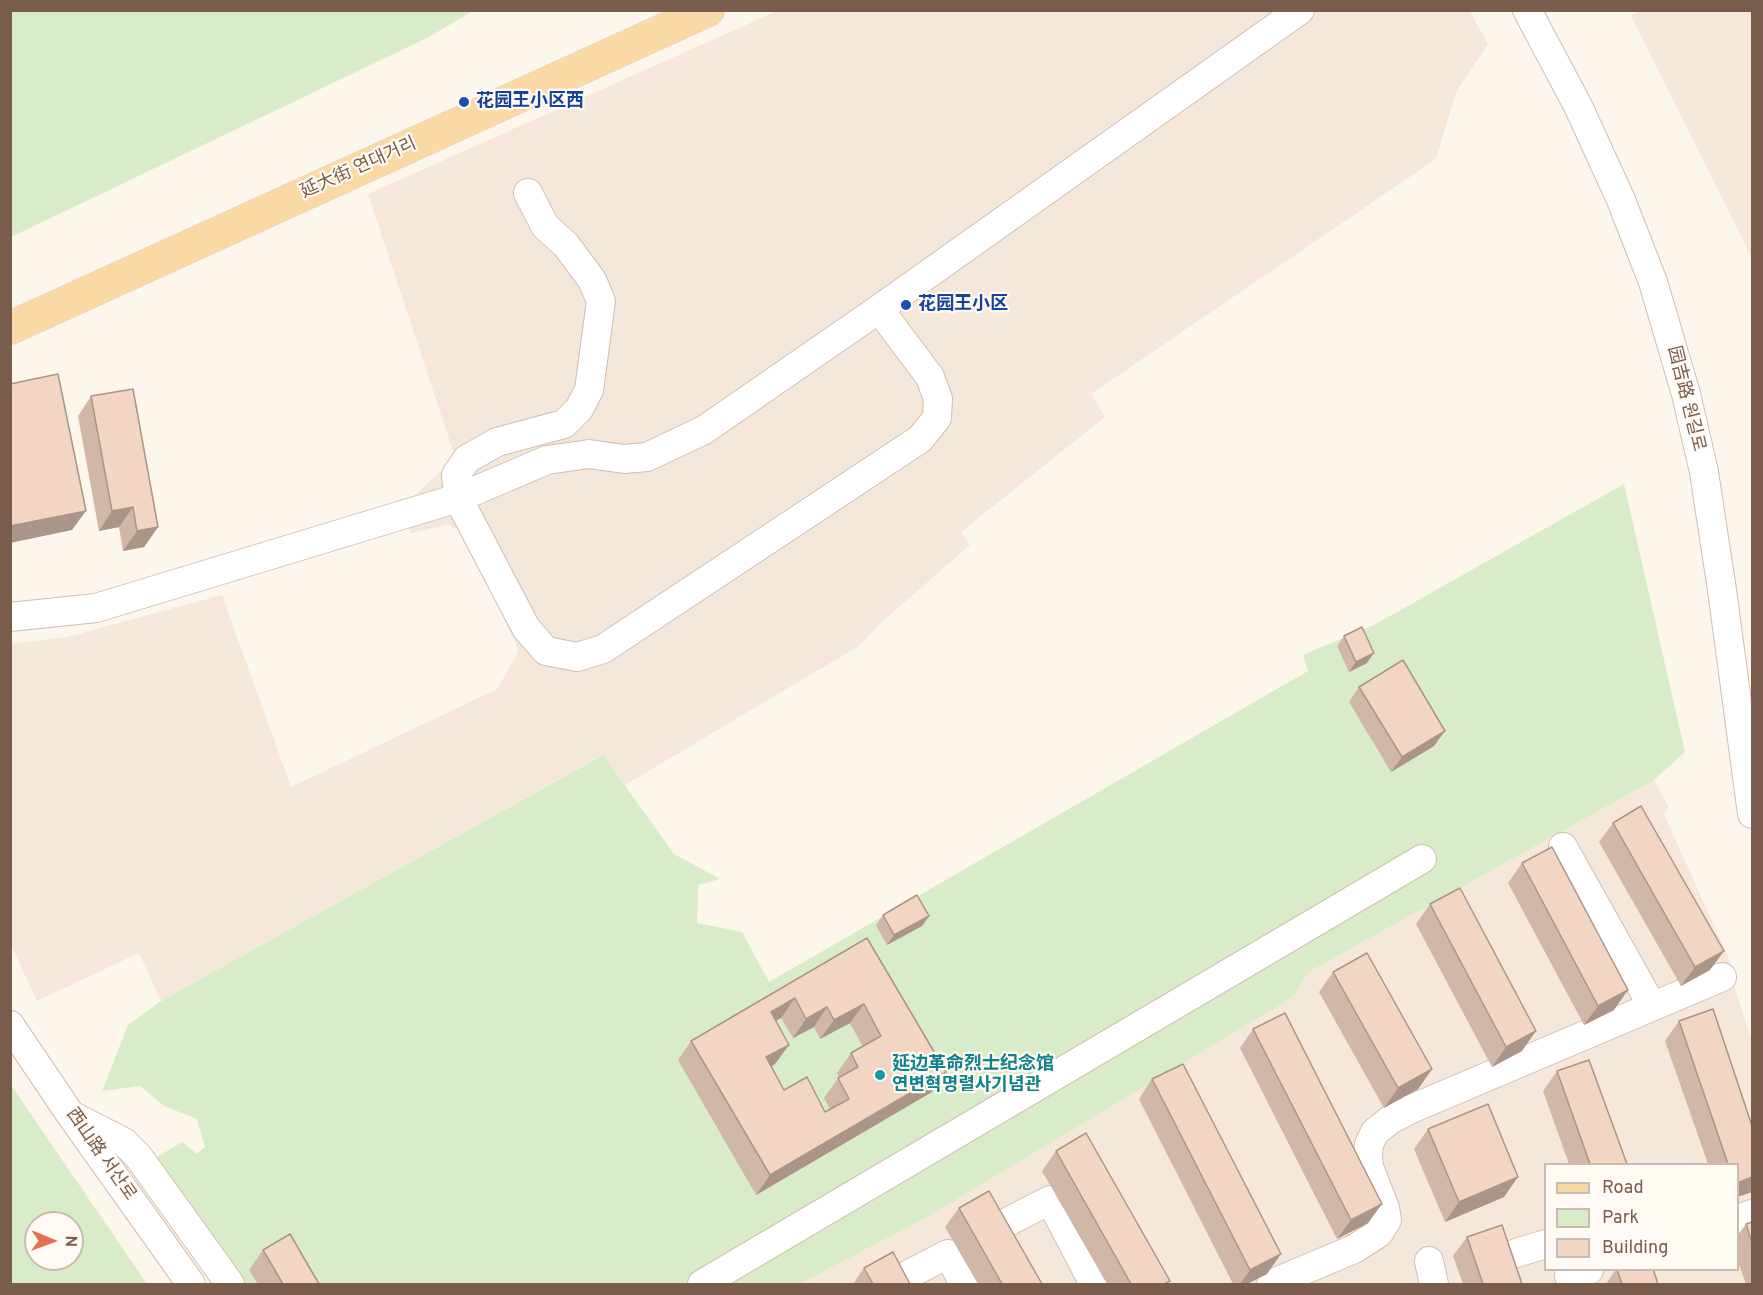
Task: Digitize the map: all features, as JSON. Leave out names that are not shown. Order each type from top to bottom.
[{"type":"main road","name":"延大街 연대거리","points":[[10,328],[708,10]]},
{"type":"street","points":[[10,617],[96,608],[458,498],[547,460],[589,454],[624,459],[647,457],[704,430],[879,309],[1300,10]]},
{"type":"street","name":"园吉路 원길로","points":[[1527,10],[1578,105],[1621,200],[1653,282],[1686,394],[1704,472],[1752,814]]},
{"type":"street","points":[[528,193],[545,226],[566,245],[592,280],[601,301],[589,390],[579,410],[564,424],[497,442],[467,459],[456,475],[458,498],[526,628],[546,651],[577,657],[603,649],[920,439],[937,418],[938,399],[930,377],[879,309]]},
{"type":"street","points":[[1563,847],[1653,1006]]},
{"type":"street","points":[[702,1284],[1422,859]]},
{"type":"street","points":[[1271,1284],[1354,1249],[1379,1233],[1387,1220],[1385,1208],[1369,1167],[1369,1144],[1376,1132],[1390,1120],[1722,977]]},
{"type":"street","name":"西山路 서산로","points":[[10,1025],[70,1114],[191,1284]]},
{"type":"street","points":[[70,1114],[90,1172],[167,1284]]},
{"type":"street","points":[[70,1114],[124,1142],[138,1156],[230,1284]]},
{"type":"street","points":[[1023,1284],[994,1229],[1050,1200],[1094,1284]]},
{"type":"street","points":[[1516,1252],[1544,1244]]},
{"type":"street","points":[[893,1284],[948,1254],[964,1284]]},
{"type":"shaded area","name":"花园王小区","points":[[1469,10],[1488,44],[1456,92],[1436,159],[1091,394],[1105,417],[961,532],[970,545],[883,621],[859,646],[625,785],[602,755],[161,1001],[139,953],[37,1001],[11,945],[10,644],[67,637],[222,595],[291,787],[497,689],[519,651],[464,532],[448,525],[411,533],[404,506],[455,457],[368,194],[777,11]]},
{"type":"shaded area","points":[[1641,10],[1752,11],[1752,258],[1631,16]]},
{"type":"shaded area","points":[[1654,780],[1669,808],[1664,814],[1729,959],[1735,989],[1752,1041],[1752,1284],[800,1284],[931,1215],[1293,997],[1309,972]]},
{"type":"green space","points":[[11,10],[473,11],[429,37],[11,237]]},
{"type":"green space","points":[[1624,484],[1685,752],[1654,780],[1309,972],[1293,997],[931,1215],[800,1284],[236,1284],[157,1157],[182,1142],[197,1154],[205,1147],[197,1119],[164,1106],[140,1086],[102,1091],[128,1025],[161,1001],[603,755],[674,854],[720,879],[698,885],[697,923],[742,932],[769,982],[1308,671],[1303,655],[1374,625]]},
{"type":"green space","points":[[12,1086],[147,1284],[11,1284],[10,1087]]},
{"type":"building","points":[[58,374],[86,511],[10,526],[10,384]]},
{"type":"building","points":[[133,389],[158,527],[137,531],[133,507],[112,511],[91,396]]},
{"type":"building","points":[[1362,627],[1374,653],[1356,662],[1344,636]]},
{"type":"building","points":[[1403,660],[1445,731],[1402,757],[1359,687]]},
{"type":"building","points":[[1641,806],[1724,951],[1695,967],[1613,823]]},
{"type":"building","points":[[1552,847],[1628,990],[1598,1006],[1522,863]]},
{"type":"building","points":[[1460,888],[1536,1031],[1506,1047],[1430,904]]},
{"type":"building","points":[[917,895],[929,916],[894,935],[883,915]]},
{"type":"building","name":"延边革命烈士纪念馆 연변혁명렬사기념관","points":[[867,938],[946,1072],[770,1175],[691,1041]],"holes":[[[795,998],[806,1019],[827,1007],[834,1020],[864,1004],[881,1036],[851,1053],[858,1067],[838,1078],[849,1099],[825,1112],[807,1077],[784,1090],[766,1057],[789,1045],[771,1012]]]},
{"type":"building","points":[[1367,953],[1432,1069],[1398,1088],[1333,972]]},
{"type":"building","points":[[1713,1009],[1752,1126],[1752,1177],[1739,1182],[1739,1163],[1728,1163],[1679,1021]]},
{"type":"building","points":[[1285,1013],[1382,1204],[1351,1220],[1253,1029]]},
{"type":"building","points":[[1589,1060],[1627,1163],[1590,1163],[1557,1071]]},
{"type":"building","points":[[1183,1064],[1281,1254],[1250,1270],[1152,1079]]},
{"type":"building","points":[[1488,1104],[1518,1177],[1459,1202],[1428,1129]]},
{"type":"building","points":[[1086,1133],[1170,1281],[1164,1284],[1131,1284],[1056,1151]]},
{"type":"building","points":[[989,1191],[1042,1284],[1002,1284],[959,1208]]},
{"type":"building","points":[[1752,1222],[1752,1243],[1746,1224]]},
{"type":"building","points":[[1502,1225],[1522,1284],[1483,1284],[1467,1237]]},
{"type":"building","points":[[290,1234],[319,1284],[283,1284],[263,1250]]},
{"type":"building","points":[[893,1252],[910,1284],[873,1284],[864,1268]]},
{"type":"building","points":[[1618,1271],[1654,1271],[1658,1284],[1622,1284]]},
{"type":"place","name":"花园王小区西","points":[[464,102]]},
{"type":"place","name":"花园王小区","points":[[906,305]]},
{"type":"place","name":"延边革命烈士纪念馆 연변혁명렬사기념관","points":[[880,1075]]}]
